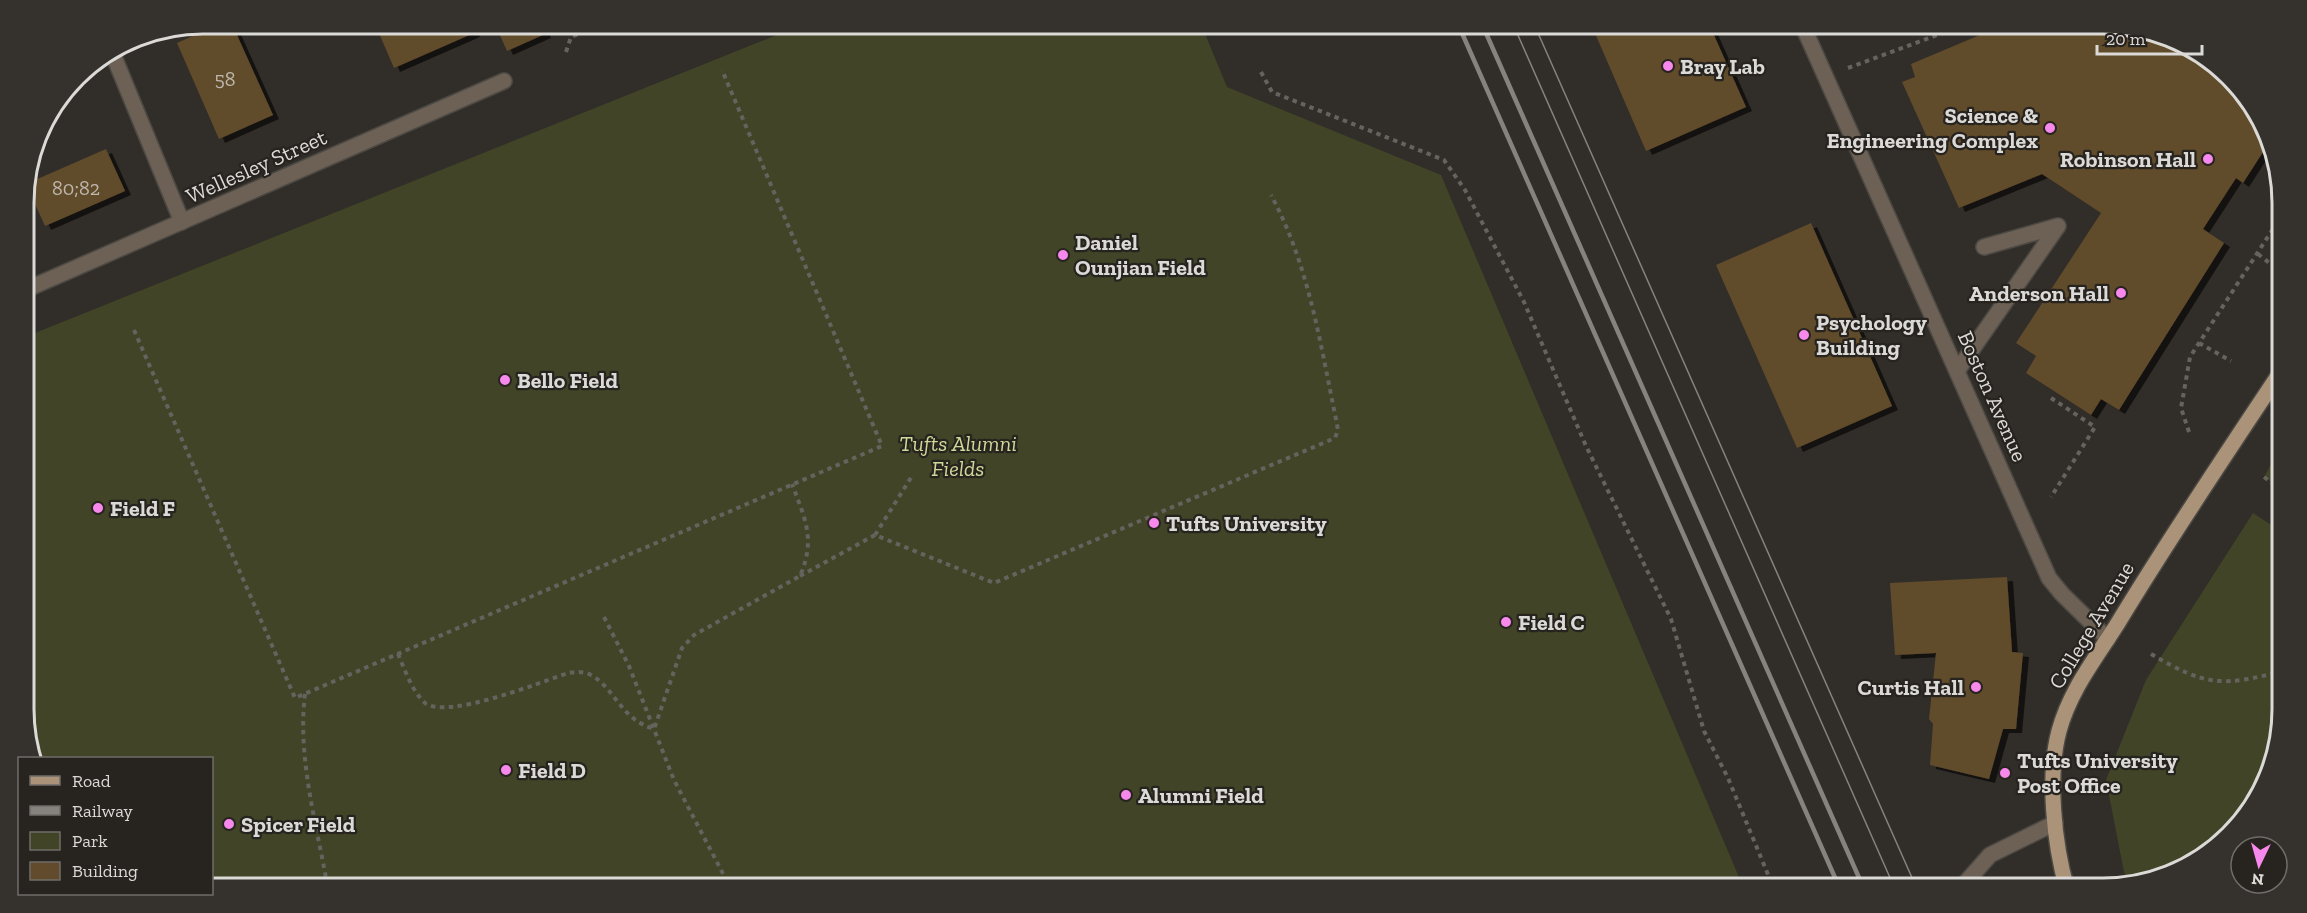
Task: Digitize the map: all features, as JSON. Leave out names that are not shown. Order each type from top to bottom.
[{"type":"main road","name":"College Avenue","points":[[2055,824],[2055,763],[2059,731],[2079,682],[2108,639],[2157,557],[2272,385]]},
{"type":"main road","points":[[2055,824],[2059,862],[2064,878]]},
{"type":"street","name":"Boston Avenue","points":[[1806,34],[2049,578],[2108,639]]},
{"type":"street","points":[[115,60],[182,222]]},
{"type":"street","name":"Wellesley Street","points":[[35,286],[504,81]]},
{"type":"street","points":[[1957,371],[2058,226],[1984,247]]},
{"type":"street","points":[[1970,878],[1990,855],[2055,824]]},
{"type":"path","points":[[1825,76],[1939,34]]},
{"type":"path","points":[[566,52],[571,38],[578,35]]},
{"type":"path","points":[[134,330],[295,698],[882,446],[722,70]]},
{"type":"path","points":[[1261,72],[1272,92],[1444,160],[1465,190],[1524,302],[1586,446],[1671,619],[1704,731],[1728,778],[1769,878]]},
{"type":"path","points":[[875,535],[994,583],[1335,438],[1338,430],[1308,287],[1293,240],[1271,195]]},
{"type":"path","points":[[2189,432],[2181,408],[2190,357],[2272,233]]},
{"type":"path","points":[[2258,254],[2272,265]]},
{"type":"path","points":[[2199,343],[2231,361]]},
{"type":"path","points":[[2051,398],[2095,427],[2051,497]]},
{"type":"path","points":[[654,729],[682,648],[694,635],[875,535],[912,476]]},
{"type":"path","points":[[2264,477],[2272,483]]},
{"type":"path","points":[[792,484],[809,531],[806,557],[800,576]]},
{"type":"path","points":[[604,617],[629,666],[674,780],[725,878]]},
{"type":"path","points":[[398,654],[417,694],[426,703],[436,708],[456,708],[568,673],[582,672],[592,675],[635,720],[654,729]]},
{"type":"path","points":[[2151,654],[2186,675],[2212,683],[2258,678],[2272,674]]},
{"type":"path","points":[[305,693],[302,719],[308,774],[326,878]]},
{"type":"green space","name":"Tufts Alumni Fields","points":[[1205,34],[1227,87],[1441,175],[1739,878],[213,878],[213,757],[41,757],[34,710],[35,333],[777,35]]},
{"type":"green space","points":[[2272,462],[2272,482],[2264,477]]},
{"type":"green space","points":[[2253,513],[2272,525],[2272,721],[2264,764],[2250,794],[2223,829],[2188,856],[2147,873],[2126,877],[2106,780],[2146,680]]},
{"type":"building","name":"Bray Lab","points":[[1595,34],[1714,34],[1746,107],[1646,151]]},
{"type":"building","points":[[1982,34],[2104,34],[2137,38],[2158,43],[2197,63],[2231,92],[2244,110],[2264,151],[2243,183],[2236,178],[2203,229],[2224,243],[2119,410],[2101,399],[2091,415],[2026,373],[2036,356],[2016,343],[2101,213],[2042,174],[1959,208],[1902,82],[1915,77],[1911,64]]},
{"type":"building","points":[[195,35],[237,35],[273,115],[219,139],[177,43]]},
{"type":"building","points":[[380,35],[470,35],[394,68]]},
{"type":"building","points":[[500,35],[543,35],[507,51]]},
{"type":"building","points":[[106,149],[125,191],[45,226],[35,204],[37,179]]},
{"type":"building","name":"Psychology Building","points":[[1811,223],[1892,406],[1797,448],[1716,265]]},
{"type":"building","name":"Curtis Hall","points":[[2007,577],[2012,652],[2023,653],[2016,729],[2003,729],[1989,779],[1930,765],[1933,724],[1929,719],[1936,653],[1895,655],[1890,583]]},
{"type":"tram line","points":[[1518,34],[1890,878]]},
{"type":"tram line","points":[[1539,34],[1912,878]]},
{"type":"railway","points":[[1463,34],[1835,878]]},
{"type":"railway","points":[[1487,34],[1859,878]]},
{"type":"place","name":"Bray Lab","points":[[1668,66]]},
{"type":"place","name":"Science & Engineering Complex","points":[[2050,128]]},
{"type":"place","name":"Robinson Hall","points":[[2208,159]]},
{"type":"place","name":"Daniel Ounjian Field","points":[[1063,255]]},
{"type":"place","name":"Anderson Hall","points":[[2121,293]]},
{"type":"place","name":"Psychology Building","points":[[1804,335]]},
{"type":"place","name":"Bello Field","points":[[505,380]]},
{"type":"place","name":"Field F","points":[[98,508]]},
{"type":"place","name":"Tufts University","points":[[1154,523]]},
{"type":"place","name":"Field C","points":[[1506,622]]},
{"type":"place","name":"Curtis Hall","points":[[1976,687]]},
{"type":"place","name":"Field D","points":[[506,770]]},
{"type":"place","name":"Tufts University Post Office","points":[[2005,773]]},
{"type":"place","name":"Alumni Field","points":[[1126,795]]},
{"type":"place","name":"Spicer Field","points":[[229,824]]}]
